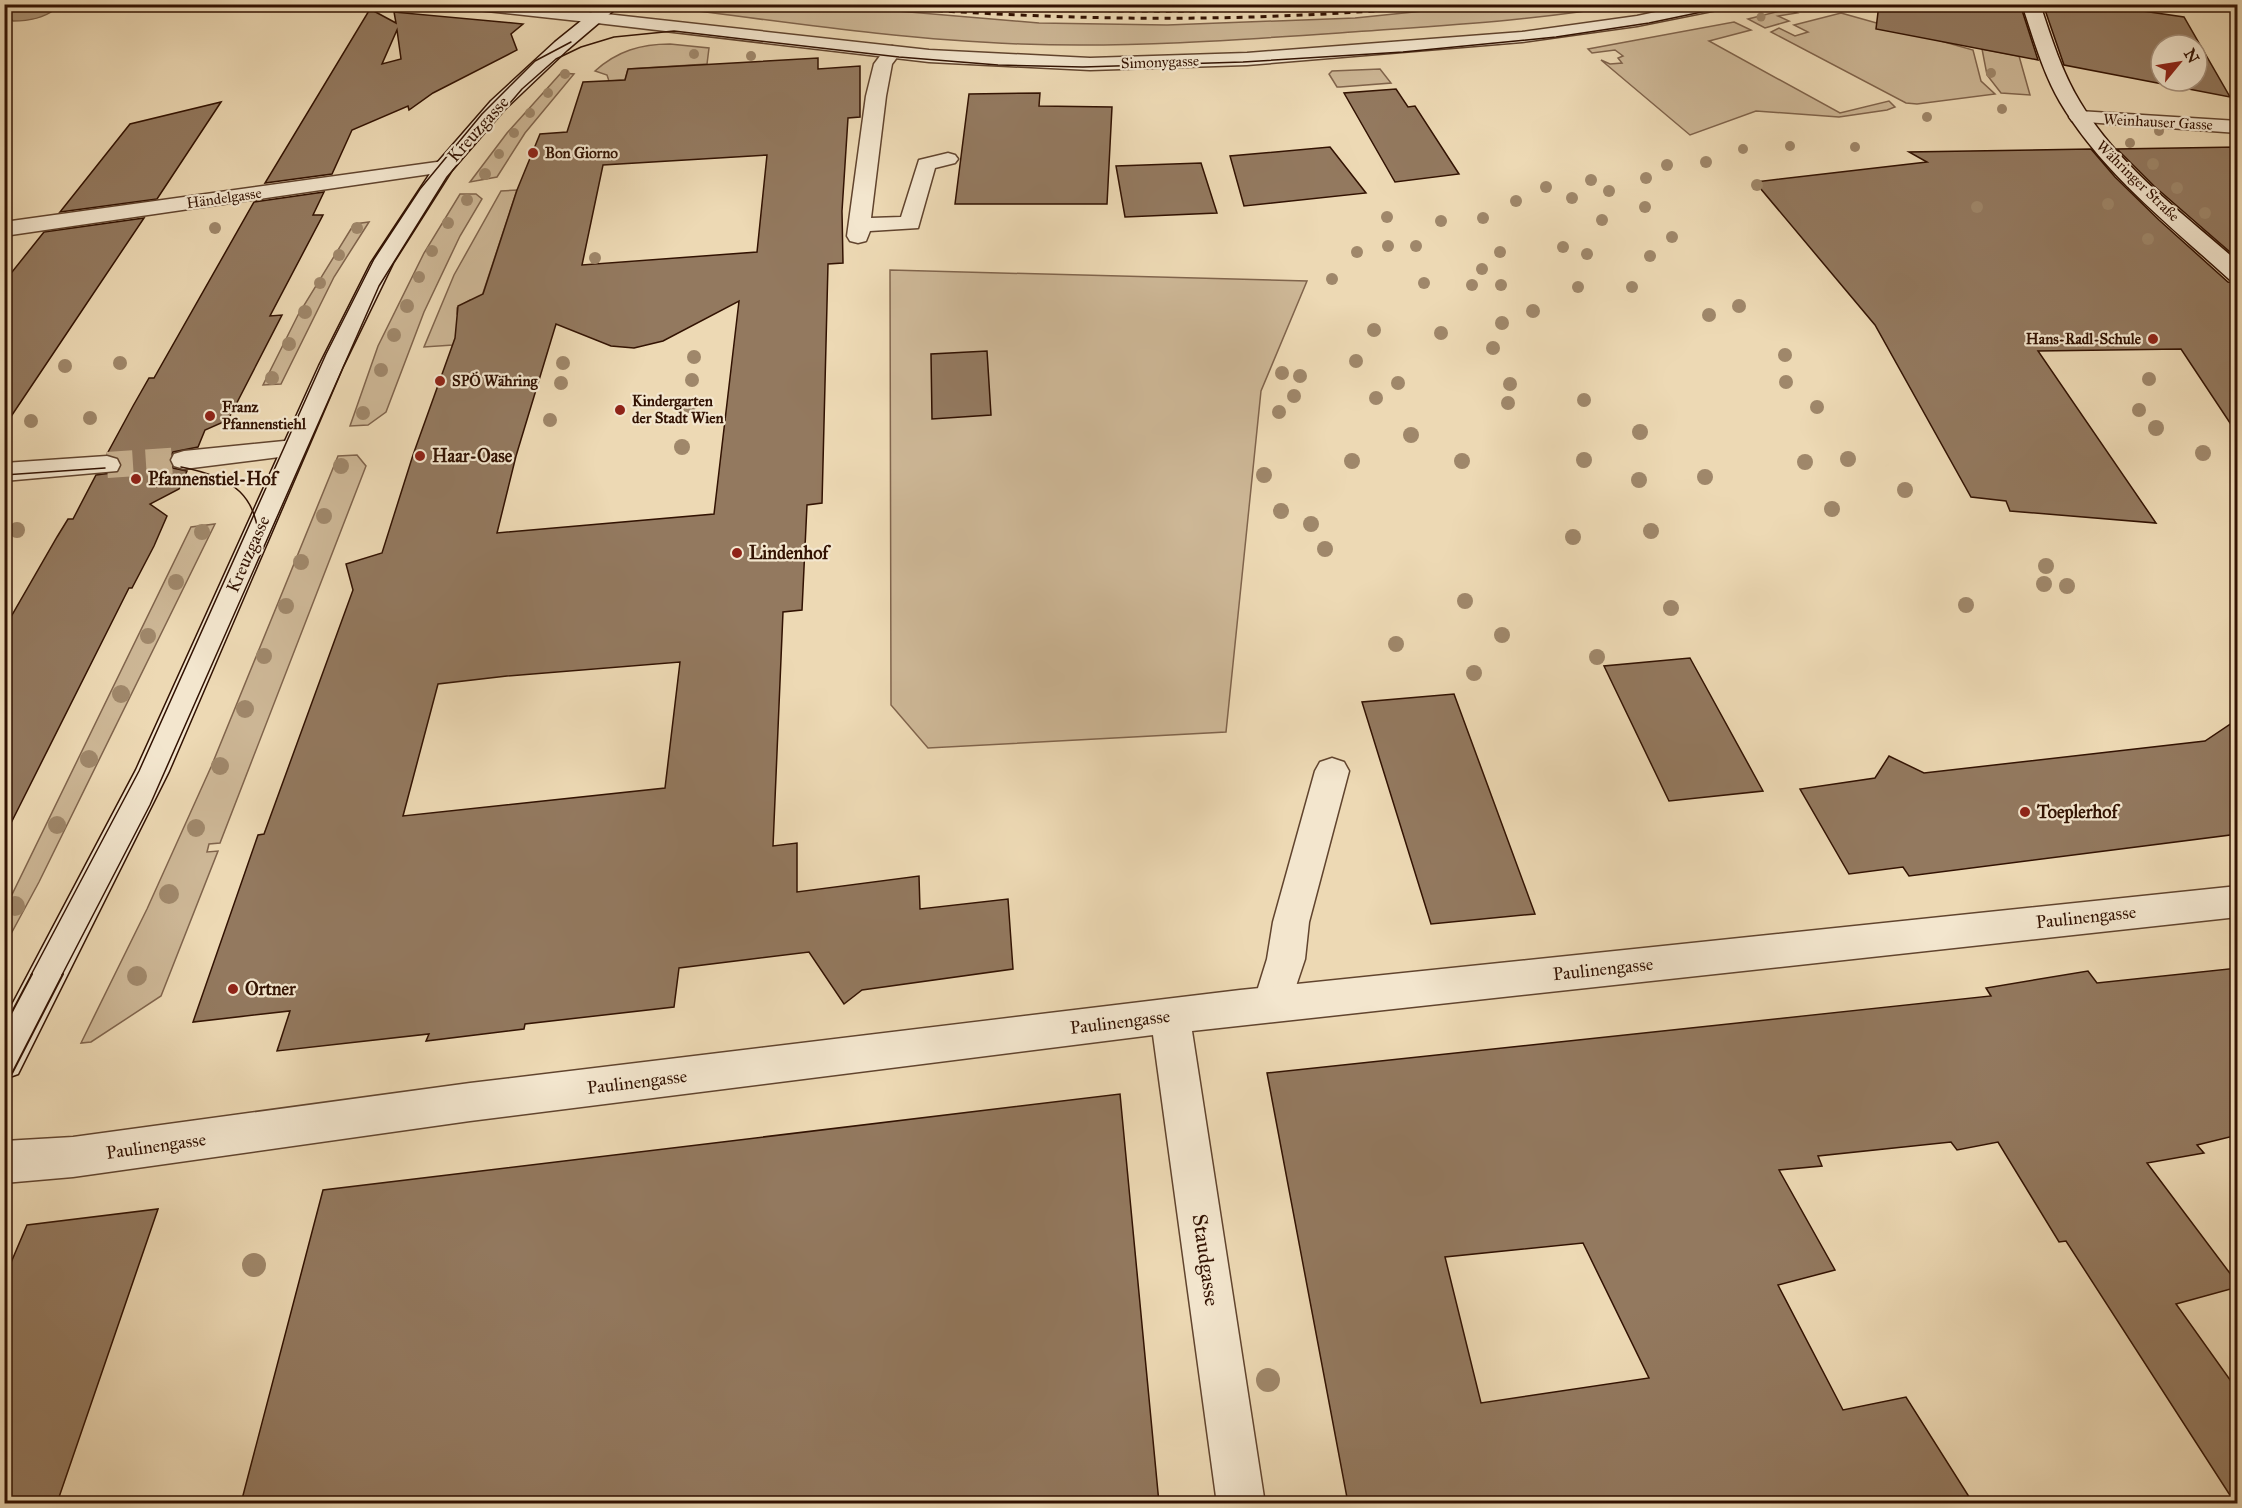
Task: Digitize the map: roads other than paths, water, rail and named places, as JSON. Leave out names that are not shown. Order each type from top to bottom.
[{"type":"street","name":"Simonygasse","points":[[468,4],[892,52],[1009,61],[1090,64],[1247,58],[1522,38],[1637,21],[1722,4]]},
{"type":"street","name":"Kreuzgasse","points":[[4,1061],[152,771],[331,366],[382,263],[444,167],[498,105],[561,46],[613,4]]},
{"type":"street","name":"Währinger Straße","points":[[2031,4],[2049,56],[2079,117],[2094,138],[2121,168],[2238,275]]},
{"type":"street","points":[[892,52],[884,64],[876,96],[859,231],[910,223],[926,164],[948,159]]},
{"type":"street","name":"Weinhauser Gasse","points":[[2079,117],[2238,127]]},
{"type":"street","name":"Händelgasse","points":[[5,229],[444,167]]},
{"type":"street","points":[[184,460],[294,448]]},
{"type":"street","points":[[4,472],[107,465]]},
{"type":"street","points":[[1272,1004],[1286,959],[1291,922],[1332,771]]},
{"type":"street","name":"Paulinengasse","points":[[4,1162],[73,1157],[458,1104],[1272,1004],[2238,901]]},
{"type":"street","name":"Staudgasse","points":[[1170,1016],[1241,1503]]},
{"type":"tunnel","points":[[107,465],[184,460]]},
{"type":"tram line","points":[[62,975],[150,805],[379,286],[447,177],[522,89],[556,59],[581,47],[614,37],[674,31],[899,57],[998,65],[1083,67],[1243,62],[1403,52],[1556,37],[1649,23],[1740,4]]},
{"type":"tram line","points":[[254,514],[326,354],[374,259],[420,189],[482,114],[535,61],[571,42]]},
{"type":"tram line","points":[[181,467],[215,476],[229,483],[240,492],[254,514]]},
{"type":"tram line","points":[[4,475],[105,468]]},
{"type":"tram line","points":[[31,975],[139,771],[254,514]]},
{"type":"tram line","points":[[254,514],[259,551]]},
{"type":"tram line","points":[[4,1027],[32,974]]},
{"type":"tram line","points":[[4,1089],[63,974]]},
{"type":"railway","points":[[853,4],[1005,14],[1155,18],[1305,15],[1457,4]]},
{"type":"railway","points":[[962,4],[1158,11],[1355,4]]},
{"type":"place","name":"Bon Giorno","points":[[533,153]]},
{"type":"place","name":"Hans-Radl-Schule","points":[[2153,339]]},
{"type":"place","name":"SPÖ Währing","points":[[440,381]]},
{"type":"place","name":"Kindergarten der Stadt Wien","points":[[620,410]]},
{"type":"place","name":"Franz Pfannenstiehl","points":[[210,416]]},
{"type":"place","name":"Haar-Oase","points":[[420,456]]},
{"type":"place","name":"Pfannenstiel-Hof","points":[[136,479]]},
{"type":"place","name":"Lindenhof","points":[[737,553]]},
{"type":"place","name":"Toeplerhof","points":[[2025,812]]},
{"type":"place","name":"Ortner","points":[[233,989]]}]
